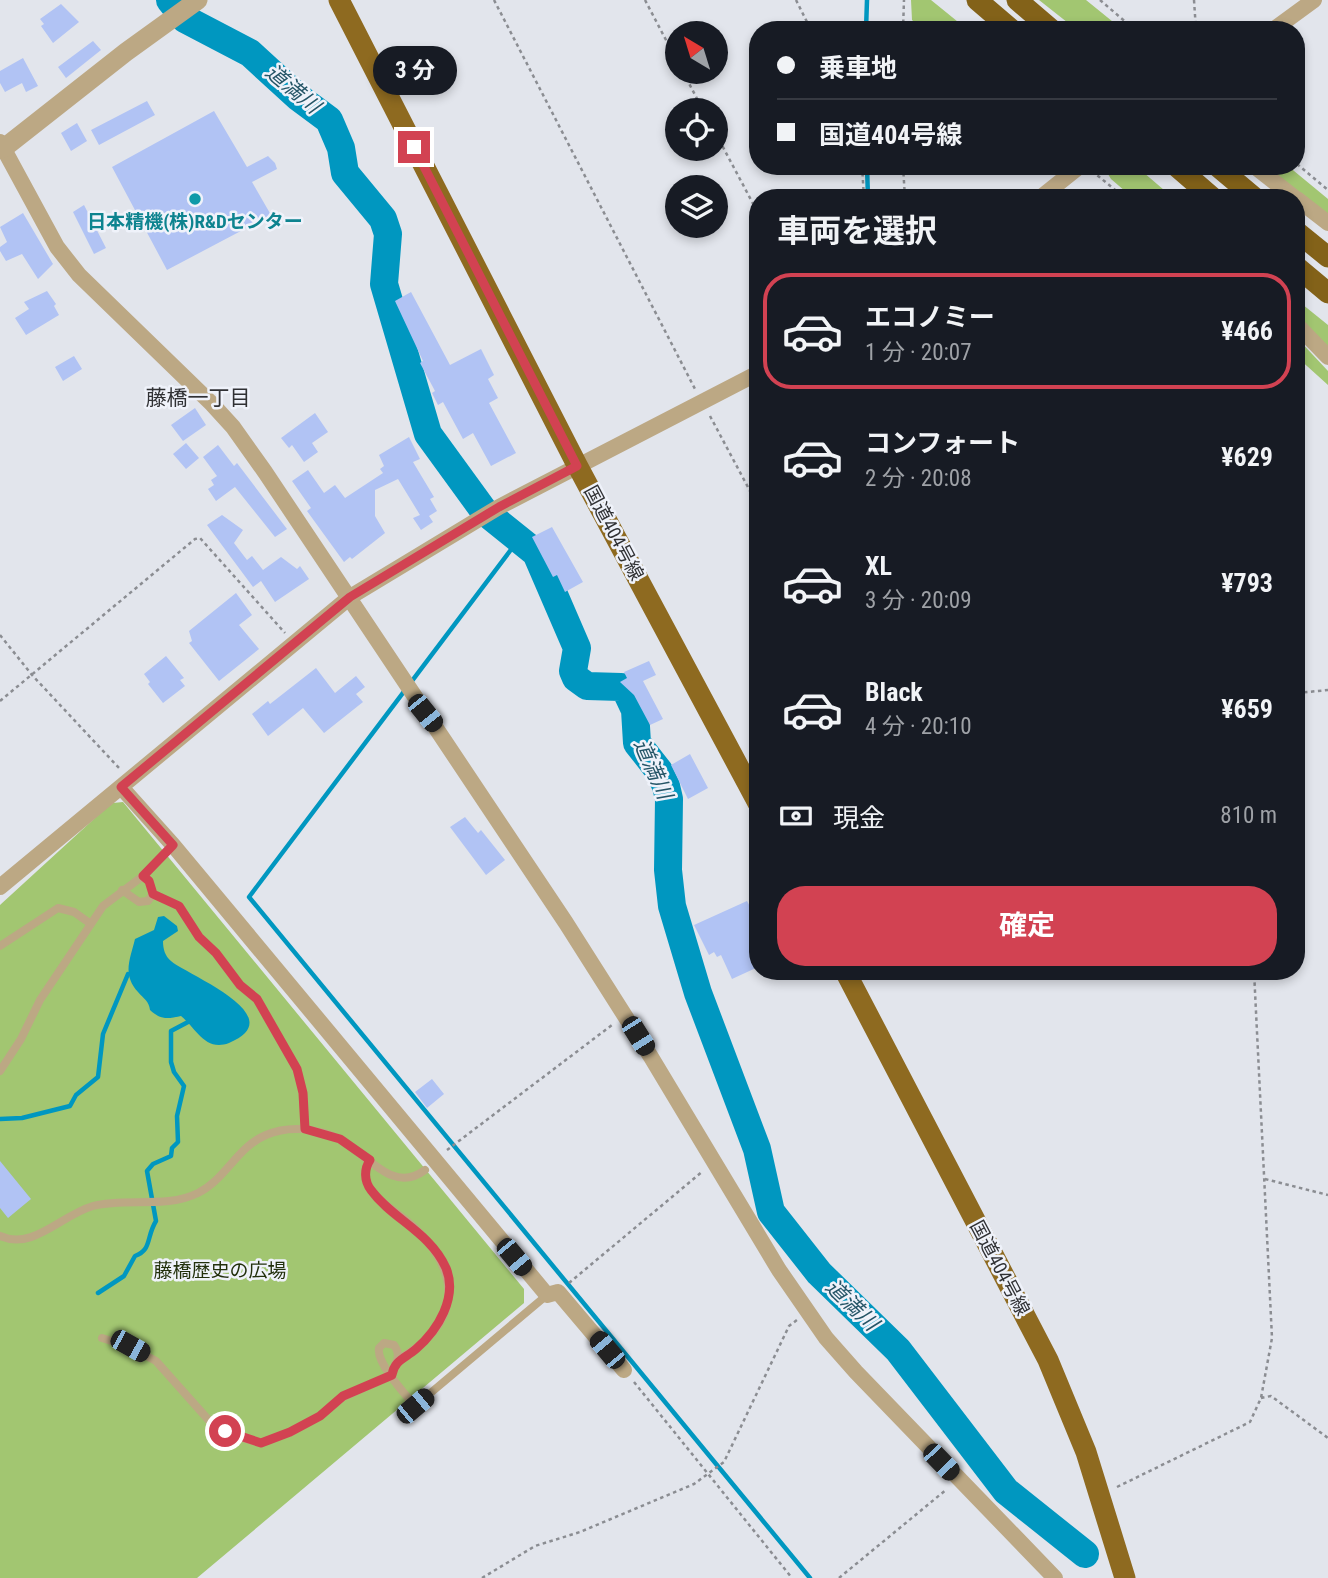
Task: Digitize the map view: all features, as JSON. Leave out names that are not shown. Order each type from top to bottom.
[{"type":"highway","name":"国道404号線","points":[[338,0],[577,466],[749,786]]},
{"type":"highway","points":[[977,0],[1002,21]]},
{"type":"highway","points":[[1017,0],[1042,21]]},
{"type":"highway","points":[[1186,175],[1203,189]]},
{"type":"highway","points":[[1228,175],[1244,189]]},
{"type":"highway","points":[[1305,238],[1328,257]]},
{"type":"highway","points":[[1305,274],[1328,293]]},
{"type":"highway","name":"国道404号線","points":[[850,980],[1048,1360],[1100,1495],[1125,1578]]},
{"type":"street","points":[[198,0],[1,147],[57,247],[79,275],[172,361],[233,426],[350,597],[625,1015],[808,1313],[856,1372],[1055,1578]]},
{"type":"street","points":[[1285,21],[1314,0]]},
{"type":"street","points":[[1051,189],[1069,175]]},
{"type":"street","points":[[1266,175],[1284,189]]},
{"type":"street","points":[[1305,205],[1328,223]]},
{"type":"street","points":[[1305,334],[1328,357]]},
{"type":"street","points":[[0,887],[350,597],[499,507],[749,378]]},
{"type":"street","points":[[125,784],[429,1165],[624,1370]]},
{"type":"lane","points":[[0,1071],[21,1039],[40,1000],[103,906],[143,876],[173,845]]},
{"type":"lane","points":[[143,876],[149,881],[153,894],[179,906],[199,937],[216,953],[240,985],[257,999],[297,1069],[303,1093],[305,1129]]},
{"type":"lane","points":[[122,890],[139,902],[148,901],[153,894]]},
{"type":"lane","points":[[0,946],[58,908],[74,912],[91,924]]},
{"type":"lane","points":[[0,1236],[17,1241],[28,1240],[90,1207],[106,1203],[186,1198],[210,1185],[250,1144],[277,1131],[305,1129],[340,1139],[370,1160],[379,1170],[394,1177],[416,1177],[429,1165]]},
{"type":"lane","points":[[102,1338],[130,1346],[156,1361],[213,1425],[238,1437],[261,1443],[320,1416],[343,1396],[392,1375],[399,1359],[415,1351],[440,1323],[449,1285],[446,1269],[436,1252],[415,1228],[371,1190],[366,1177],[366,1167],[370,1160]]},
{"type":"lane","points":[[399,1359],[394,1345],[384,1343],[379,1348],[379,1359],[415,1406],[552,1294]]},
{"type":"path","points":[[494,0],[749,489]]},
{"type":"path","points":[[645,0],[665,38]]},
{"type":"path","points":[[796,0],[806,21]]},
{"type":"path","points":[[903,21],[904,0]]},
{"type":"path","points":[[1100,0],[1124,21]]},
{"type":"path","points":[[1194,0],[1195,21]]},
{"type":"path","points":[[728,157],[749,196]]},
{"type":"path","points":[[1305,171],[1328,190]]},
{"type":"path","points":[[1097,175],[1114,189]]},
{"type":"path","points":[[0,701],[195,539],[201,538],[294,643]]},
{"type":"path","points":[[0,635],[125,784]]},
{"type":"path","points":[[1305,692],[1328,691]]},
{"type":"path","points":[[1100,1495],[1250,1422],[1261,1398],[1272,1338],[1254,980]]},
{"type":"path","points":[[429,1165],[625,1015]]},
{"type":"path","points":[[552,1294],[714,1161]]},
{"type":"path","points":[[1265,1179],[1328,1195]]},
{"type":"path","points":[[482,1578],[535,1546],[644,1506],[694,1484],[724,1462],[789,1326],[808,1313]]},
{"type":"path","points":[[624,1370],[792,1578]]},
{"type":"path","points":[[1261,1398],[1271,1396],[1328,1438]]},
{"type":"path","points":[[839,1578],[958,1479]]},
{"type":"green space","points":[[911,0],[931,0],[957,21],[913,21]]},
{"type":"green space","points":[[1039,0],[1086,0],[1112,21],[1066,21]]},
{"type":"green space","points":[[1109,175],[1146,175],[1163,189],[1123,189]]},
{"type":"green space","points":[[1269,175],[1299,175],[1328,199],[1328,215],[1305,199],[1305,189],[1290,189]]},
{"type":"green space","points":[[1305,306],[1328,325],[1328,349],[1305,325]]},
{"type":"green space","points":[[1305,347],[1328,371],[1328,385],[1305,364]]},
{"type":"green space","name":"藤橋歴史の広場","points":[[123,802],[524,1289],[524,1303],[197,1578],[0,1578],[0,905],[107,807]]},
{"type":"water","points":[[164,916],[177,926],[178,931],[163,941],[169,959],[230,997],[243,1009],[249,1021],[246,1032],[229,1043],[221,1045],[207,1042],[181,1016],[158,1016],[150,1010],[133,985],[129,967],[135,939],[154,930],[158,917]]},
{"type":"building","points":[[61,4],[79,22],[53,43],[41,26],[44,24],[40,19]]},
{"type":"building","points":[[93,41],[101,50],[66,78],[58,67]]},
{"type":"building","points":[[23,58],[38,86],[26,92],[22,83],[5,92],[0,83],[0,71]]},
{"type":"building","points":[[147,101],[155,115],[99,145],[91,130]]},
{"type":"building","name":"日本精機(株)R&Dセンター","points":[[214,111],[247,167],[268,156],[275,163],[277,169],[252,182],[271,215],[167,270],[112,167]]},
{"type":"building","points":[[77,123],[87,141],[71,151],[61,133]]},
{"type":"building","points":[[84,205],[106,248],[94,254],[73,212]]},
{"type":"building","points":[[23,213],[53,264],[38,279],[22,254],[6,261],[0,251],[0,247],[7,242],[0,227]]},
{"type":"building","points":[[47,291],[56,304],[54,306],[59,315],[26,335],[15,318],[29,309],[24,302]]},
{"type":"building","points":[[411,292],[450,365],[481,349],[494,375],[488,379],[498,398],[489,403],[516,453],[491,466],[473,433],[463,439],[443,402],[438,405],[432,393],[435,391],[420,363],[423,361],[395,301]]},
{"type":"building","points":[[74,356],[82,369],[63,381],[55,367]]},
{"type":"building","points":[[195,408],[206,425],[183,441],[171,425]]},
{"type":"building","points":[[315,413],[328,432],[312,443],[318,452],[304,462],[292,445],[289,448],[281,438]]},
{"type":"building","points":[[409,437],[420,459],[413,462],[434,497],[430,499],[437,511],[429,516],[433,522],[421,530],[413,518],[420,515],[398,479],[375,490],[375,516],[385,533],[352,559],[350,557],[344,562],[307,511],[311,508],[292,481],[308,470],[324,493],[335,485],[345,498],[383,473],[380,469],[384,466],[379,455]]},
{"type":"building","points":[[186,443],[199,458],[186,469],[173,454]]},
{"type":"building","points":[[218,445],[234,466],[237,463],[287,529],[275,537],[235,487],[216,501],[208,489],[214,485],[211,480],[217,476],[203,457]]},
{"type":"building","points":[[222,515],[243,530],[234,543],[247,560],[252,556],[263,570],[281,557],[297,569],[300,566],[309,579],[275,602],[261,581],[253,587],[207,525]]},
{"type":"building","points":[[552,527],[583,582],[565,592],[557,575],[553,577],[532,537]]},
{"type":"building","points":[[236,593],[252,615],[239,625],[259,649],[219,681],[189,643],[192,641],[189,631]]},
{"type":"building","points":[[166,656],[184,678],[180,680],[185,686],[163,703],[148,684],[150,682],[144,674]]},
{"type":"building","points":[[649,661],[656,675],[643,681],[663,719],[650,725],[634,695],[620,682],[627,678],[624,672]]},
{"type":"building","points":[[316,668],[335,693],[356,676],[365,687],[356,694],[363,702],[324,733],[303,708],[268,736],[252,714],[268,701],[270,704]]},
{"type":"building","points":[[690,754],[708,788],[688,799],[671,765]]},
{"type":"building","points":[[465,817],[478,833],[481,830],[505,860],[486,875],[450,827]]},
{"type":"building","points":[[747,901],[749,971],[732,979],[721,955],[717,957],[714,952],[709,955],[694,925]]},
{"type":"building","points":[[432,1079],[444,1094],[427,1108],[415,1092]]},
{"type":"building","points":[[0,1161],[31,1199],[8,1218],[0,1208]]},
{"type":"waterway","name":"道満川","points":[[170,0],[185,19],[250,53],[298,97],[329,120],[341,148],[345,173],[383,219],[388,234],[384,284],[428,434],[484,511],[536,553],[577,648],[573,671],[576,678],[587,686],[621,687],[627,693],[635,710],[637,743],[659,771],[669,799],[668,870],[672,906],[698,993],[757,1149],[771,1212],[819,1273],[898,1350],[1006,1491],[1085,1554]]},
{"type":"waterway","points":[[866,21],[867,0]]},
{"type":"waterway","points":[[867,175],[868,189]]},
{"type":"waterway","points":[[519,539],[249,897],[810,1578]]},
{"type":"waterway","points":[[0,1119],[22,1118],[70,1106],[76,1095],[98,1077],[103,1034],[128,974]]},
{"type":"waterway","points":[[98,1293],[124,1276],[135,1256],[146,1247],[156,1221],[147,1171],[153,1164],[171,1156],[172,1148],[178,1142],[177,1116],[184,1086],[174,1072],[171,1062],[171,1031],[188,1022]]},
{"type":"place","name":"日本精機(株)R&Dセンター","points":[[195,199]]},
{"type":"district","name":"藤橋一丁目","points":[[198,398]]},
{"type":"route","points":[[225,1431],[261,1443],[320,1416],[343,1396],[392,1375],[399,1359],[415,1351],[440,1323],[447,1303],[449,1285],[446,1269],[436,1252],[415,1228],[371,1190],[366,1177],[366,1167],[370,1160],[340,1139],[305,1129],[303,1093],[297,1069],[257,999],[240,985],[216,953],[199,937],[179,906],[153,894],[149,881],[143,876],[173,845],[121,787],[350,597],[499,507],[577,466],[414,147]]}]
